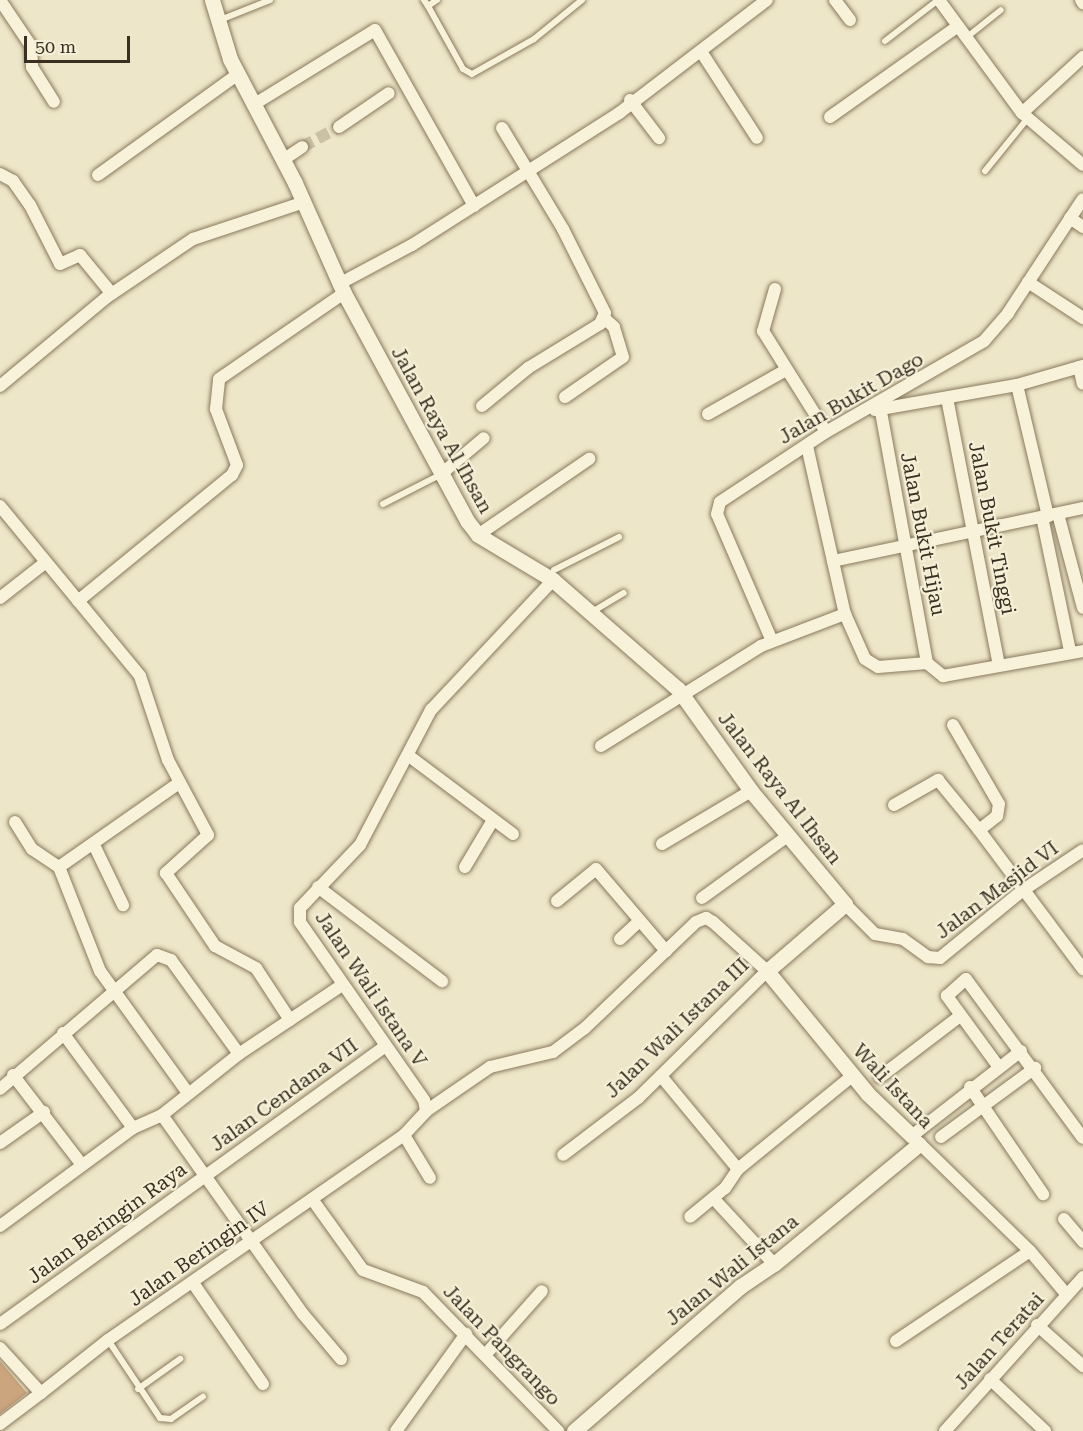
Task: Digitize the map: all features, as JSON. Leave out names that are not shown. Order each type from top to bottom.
[{"type":"street","points":[[0,0],[31,46],[32,67],[54,102]]},
{"type":"street","name":"Jalan Raya Al Ihsan","points":[[212,0],[238,74],[304,202],[342,288],[440,475],[478,535],[550,574],[589,614],[679,692],[751,791],[845,904],[875,933],[903,939],[933,958]]},
{"type":"street","points":[[78,601],[232,475],[237,465],[216,409],[219,379],[342,288],[528,172],[619,112],[630,100],[702,53],[767,0]]},
{"type":"street","points":[[835,0],[850,20]]},
{"type":"street","points":[[938,0],[1025,115],[1083,165]]},
{"type":"street","points":[[830,117],[958,26]]},
{"type":"street","points":[[254,105],[375,30],[474,206]]},
{"type":"street","points":[[702,53],[757,138]]},
{"type":"street","points":[[1025,115],[1083,57]]},
{"type":"street","points":[[98,175],[238,74]]},
{"type":"street","points":[[339,127],[389,93]]},
{"type":"street","points":[[630,100],[658,138]]},
{"type":"street","points":[[502,128],[602,301],[604,319],[614,327],[623,357],[565,397]]},
{"type":"street","points":[[283,160],[302,147]]},
{"type":"street","points":[[0,174],[13,181],[30,205],[60,264],[80,255],[112,294]]},
{"type":"street","name":"Jalan Bukit Dago","points":[[772,641],[716,510],[738,487],[868,407],[984,341],[1028,282],[1083,199]]},
{"type":"street","points":[[0,386],[112,294],[193,239],[304,202]]},
{"type":"street","points":[[1070,218],[1083,227]]},
{"type":"street","points":[[1028,282],[1083,318]]},
{"type":"street","points":[[775,289],[763,331],[826,432]]},
{"type":"street","points":[[482,406],[528,368],[604,319]]},
{"type":"street","points":[[868,407],[881,412],[1017,385],[1081,367],[1083,384]]},
{"type":"street","points":[[708,414],[786,370]]},
{"type":"street","points":[[1017,385],[1049,516],[1070,651]]},
{"type":"street","name":"Jalan Bukit Tinggi","points":[[947,398],[971,532],[999,665]]},
{"type":"street","name":"Jalan Bukit Hijau","points":[[881,412],[927,663]]},
{"type":"street","points":[[440,475],[484,438]]},
{"type":"street","points":[[807,446],[845,614],[857,648],[872,663],[889,667],[927,663],[943,676],[1070,651],[1083,651]]},
{"type":"street","points":[[478,535],[590,459]]},
{"type":"street","points":[[0,506],[140,676],[179,783],[208,835],[166,873],[215,946],[256,968],[291,1020]]},
{"type":"street","points":[[833,561],[906,548],[1083,508]]},
{"type":"street","points":[[1049,516],[1083,608]]},
{"type":"street","points":[[0,598],[46,562]]},
{"type":"street","name":"Jalan Wali Istana V","points":[[426,1111],[424,1100],[384,1047],[298,916],[318,887],[360,845],[409,756],[420,726],[431,710],[550,574]]},
{"type":"street","points":[[601,746],[679,692],[772,641],[845,614]]},
{"type":"street","points":[[953,725],[999,804],[997,816],[979,830]]},
{"type":"street","points":[[409,756],[513,834]]},
{"type":"street","points":[[894,805],[938,780],[979,830],[1022,891],[1083,969]]},
{"type":"street","points":[[59,867],[94,844],[116,823],[179,783]]},
{"type":"street","points":[[662,844],[751,791]]},
{"type":"street","points":[[465,867],[493,820]]},
{"type":"street","points":[[15,822],[32,849],[59,867],[100,971],[188,1093]]},
{"type":"street","points":[[702,898],[789,835]]},
{"type":"street","points":[[94,844],[123,905]]},
{"type":"street","name":"Jalan Masjid VI","points":[[933,958],[947,953],[1022,891],[1083,850]]},
{"type":"street","points":[[557,901],[596,869],[666,951]]},
{"type":"street","points":[[318,887],[442,981]]},
{"type":"street","points":[[768,971],[845,904]]},
{"type":"street","name":"Jalan Wali Istana III","points":[[426,1111],[490,1067],[553,1052],[585,1028],[666,951],[706,918],[768,971],[661,1076],[563,1155]]},
{"type":"street","points":[[620,939],[639,921]]},
{"type":"street","points":[[0,1089],[63,1033],[116,993],[157,955],[167,956],[239,1054]]},
{"type":"street","name":"Wali Istana","points":[[768,971],[852,1076],[1030,1251],[1067,1295]]},
{"type":"street","points":[[998,1066],[947,996],[966,979],[1035,1068],[1083,1137]]},
{"type":"street","points":[[0,1226],[133,1128],[162,1115],[239,1054],[342,985]]},
{"type":"street","points":[[880,1077],[960,1016]]},
{"type":"street","points":[[63,1033],[133,1128]]},
{"type":"street","name":"Jalan Cendana VII","points":[[208,1175],[384,1047]]},
{"type":"street","points":[[915,1140],[970,1087],[1021,1051]]},
{"type":"street","points":[[941,1137],[1035,1068]]},
{"type":"street","points":[[13,1076],[44,1112],[82,1165]]},
{"type":"street","points":[[661,1076],[738,1169]]},
{"type":"street","points":[[690,1217],[714,1199],[738,1169],[852,1076]]},
{"type":"street","points":[[970,1087],[1043,1194]]},
{"type":"street","name":"Jalan Beringin IV","points":[[0,1424],[108,1341],[404,1135],[426,1111]]},
{"type":"street","points":[[0,1143],[44,1112]]},
{"type":"street","points":[[162,1115],[208,1175],[252,1241],[341,1359]]},
{"type":"street","points":[[404,1135],[430,1178]]},
{"type":"street","name":"Jalan Wali Istana","points":[[574,1431],[701,1319],[774,1264],[915,1140]]},
{"type":"street","name":"Jalan Beringin Raya","points":[[0,1324],[208,1175]]},
{"type":"street","name":"Jalan Pangrango","points":[[312,1199],[363,1270],[423,1293],[486,1354],[558,1431]]},
{"type":"street","points":[[714,1199],[774,1264]]},
{"type":"street","points":[[1064,1219],[1083,1242]]},
{"type":"street","points":[[896,1341],[1030,1251]]},
{"type":"street","name":"Jalan Teratai","points":[[945,1431],[1037,1325],[1083,1277]]},
{"type":"street","points":[[193,1283],[263,1383]]},
{"type":"street","points":[[486,1354],[543,1291]]},
{"type":"street","points":[[1037,1325],[1083,1366]]},
{"type":"street","points":[[396,1431],[466,1334]]},
{"type":"street","points":[[0,1348],[41,1393]]},
{"type":"street","points":[[990,1379],[1045,1431]]},
{"type":"lane","points":[[220,20],[270,0]]},
{"type":"lane","points":[[437,0],[426,3],[464,69],[472,74],[534,39],[582,0]]},
{"type":"lane","points":[[885,41],[938,0]]},
{"type":"lane","points":[[967,37],[1000,10]]},
{"type":"lane","points":[[985,171],[1025,115]]},
{"type":"lane","points":[[383,504],[440,475]]},
{"type":"lane","points":[[550,574],[618,537]]},
{"type":"lane","points":[[589,614],[624,593]]},
{"type":"lane","points":[[108,1341],[138,1389],[160,1418],[171,1419],[203,1397]]},
{"type":"lane","points":[[138,1389],[180,1359]]},
{"type":"building","points":[[0,1361],[27,1393],[0,1414]]},
{"type":"tunnel","points":[[302,147],[339,127]]}]
